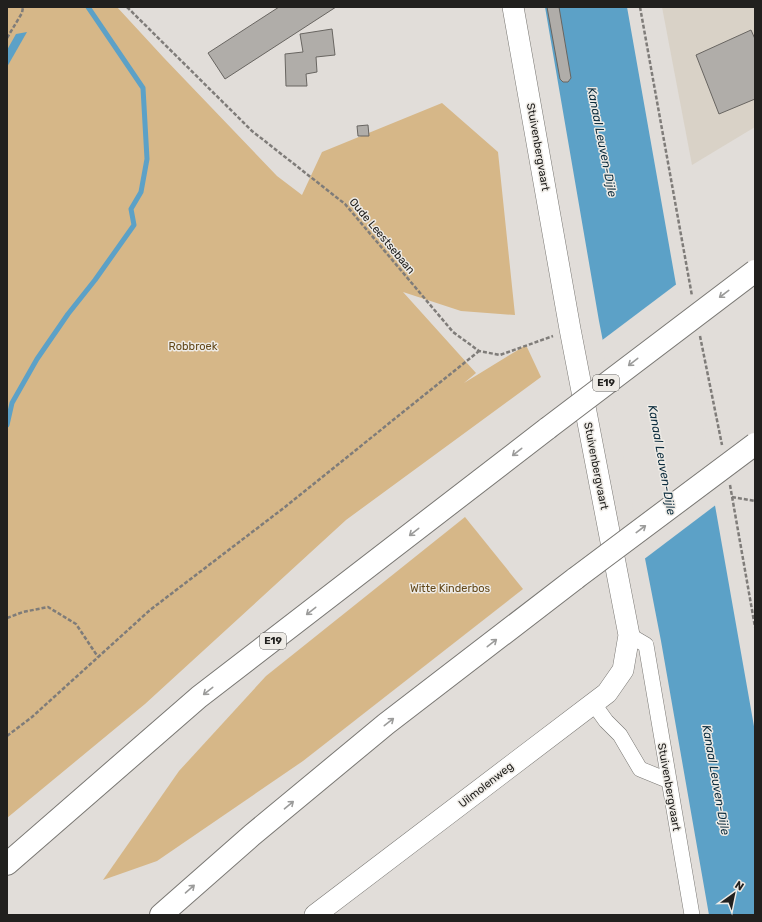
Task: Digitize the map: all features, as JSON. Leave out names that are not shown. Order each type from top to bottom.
[{"type":"highway","name":"E19","points":[[7,864],[199,698],[548,428],[755,271]]},
{"type":"highway","points":[[161,915],[252,835],[386,724],[576,578],[755,444]]},
{"type":"main road","name":"Stuivenbergvaart","points":[[513,7],[570,330],[629,635]]},
{"type":"main road","name":"Uilmolenweg","points":[[316,915],[607,693],[622,670],[629,635]]},
{"type":"street","name":"Stuivenbergvaart","points":[[629,635],[646,645],[667,780],[692,915]]},
{"type":"street","points":[[593,703],[606,721],[620,735],[640,769],[667,780]]},
{"type":"path","points":[[7,38],[22,13],[23,7]]},
{"type":"path","name":"Oude Leestsebaan","points":[[127,7],[252,131],[345,204],[453,332],[479,351],[500,355],[570,330]]},
{"type":"path","points":[[7,736],[32,717],[150,610],[285,507],[479,351]]},
{"type":"path","points":[[732,497],[755,501]]},
{"type":"path","points":[[7,618],[48,607],[76,624],[98,657]]},
{"type":"shaded area","points":[[662,7],[755,7],[755,127],[692,165]]},
{"type":"green space","name":"Robbroek","points":[[7,7],[117,7],[277,176],[302,195],[322,152],[442,103],[498,152],[515,315],[461,311],[403,292],[476,373],[464,383],[526,345],[541,377],[346,520],[145,704],[7,818]]},
{"type":"green space","name":"Witte Kinderbos","points":[[465,517],[523,589],[303,761],[157,861],[103,880],[179,771],[266,676]]},
{"type":"water","name":"Kanaal Leuven-Dijle","points":[[545,7],[627,7],[755,732],[755,915],[709,915],[661,641],[599,321]]},
{"type":"water","points":[[27,32],[7,67],[7,50],[16,34]]},
{"type":"pier","points":[[678,283],[717,504],[643,560],[601,341]]},
{"type":"building","points":[[279,7],[336,7],[225,79],[208,53]]},
{"type":"building","points":[[547,7],[559,7],[571,78],[568,82],[563,82],[560,79]]},
{"type":"building","points":[[332,29],[335,55],[316,57],[317,72],[306,74],[307,86],[286,86],[285,54],[303,52],[300,34]]},
{"type":"building","points":[[751,30],[755,39],[755,99],[719,114],[696,55]]},
{"type":"building","points":[[368,125],[369,136],[358,136],[357,126]]},
{"type":"waterway","points":[[7,425],[12,403],[37,359],[68,314],[95,280],[134,225],[131,209],[141,192],[147,159],[143,88],[88,7]]}]
